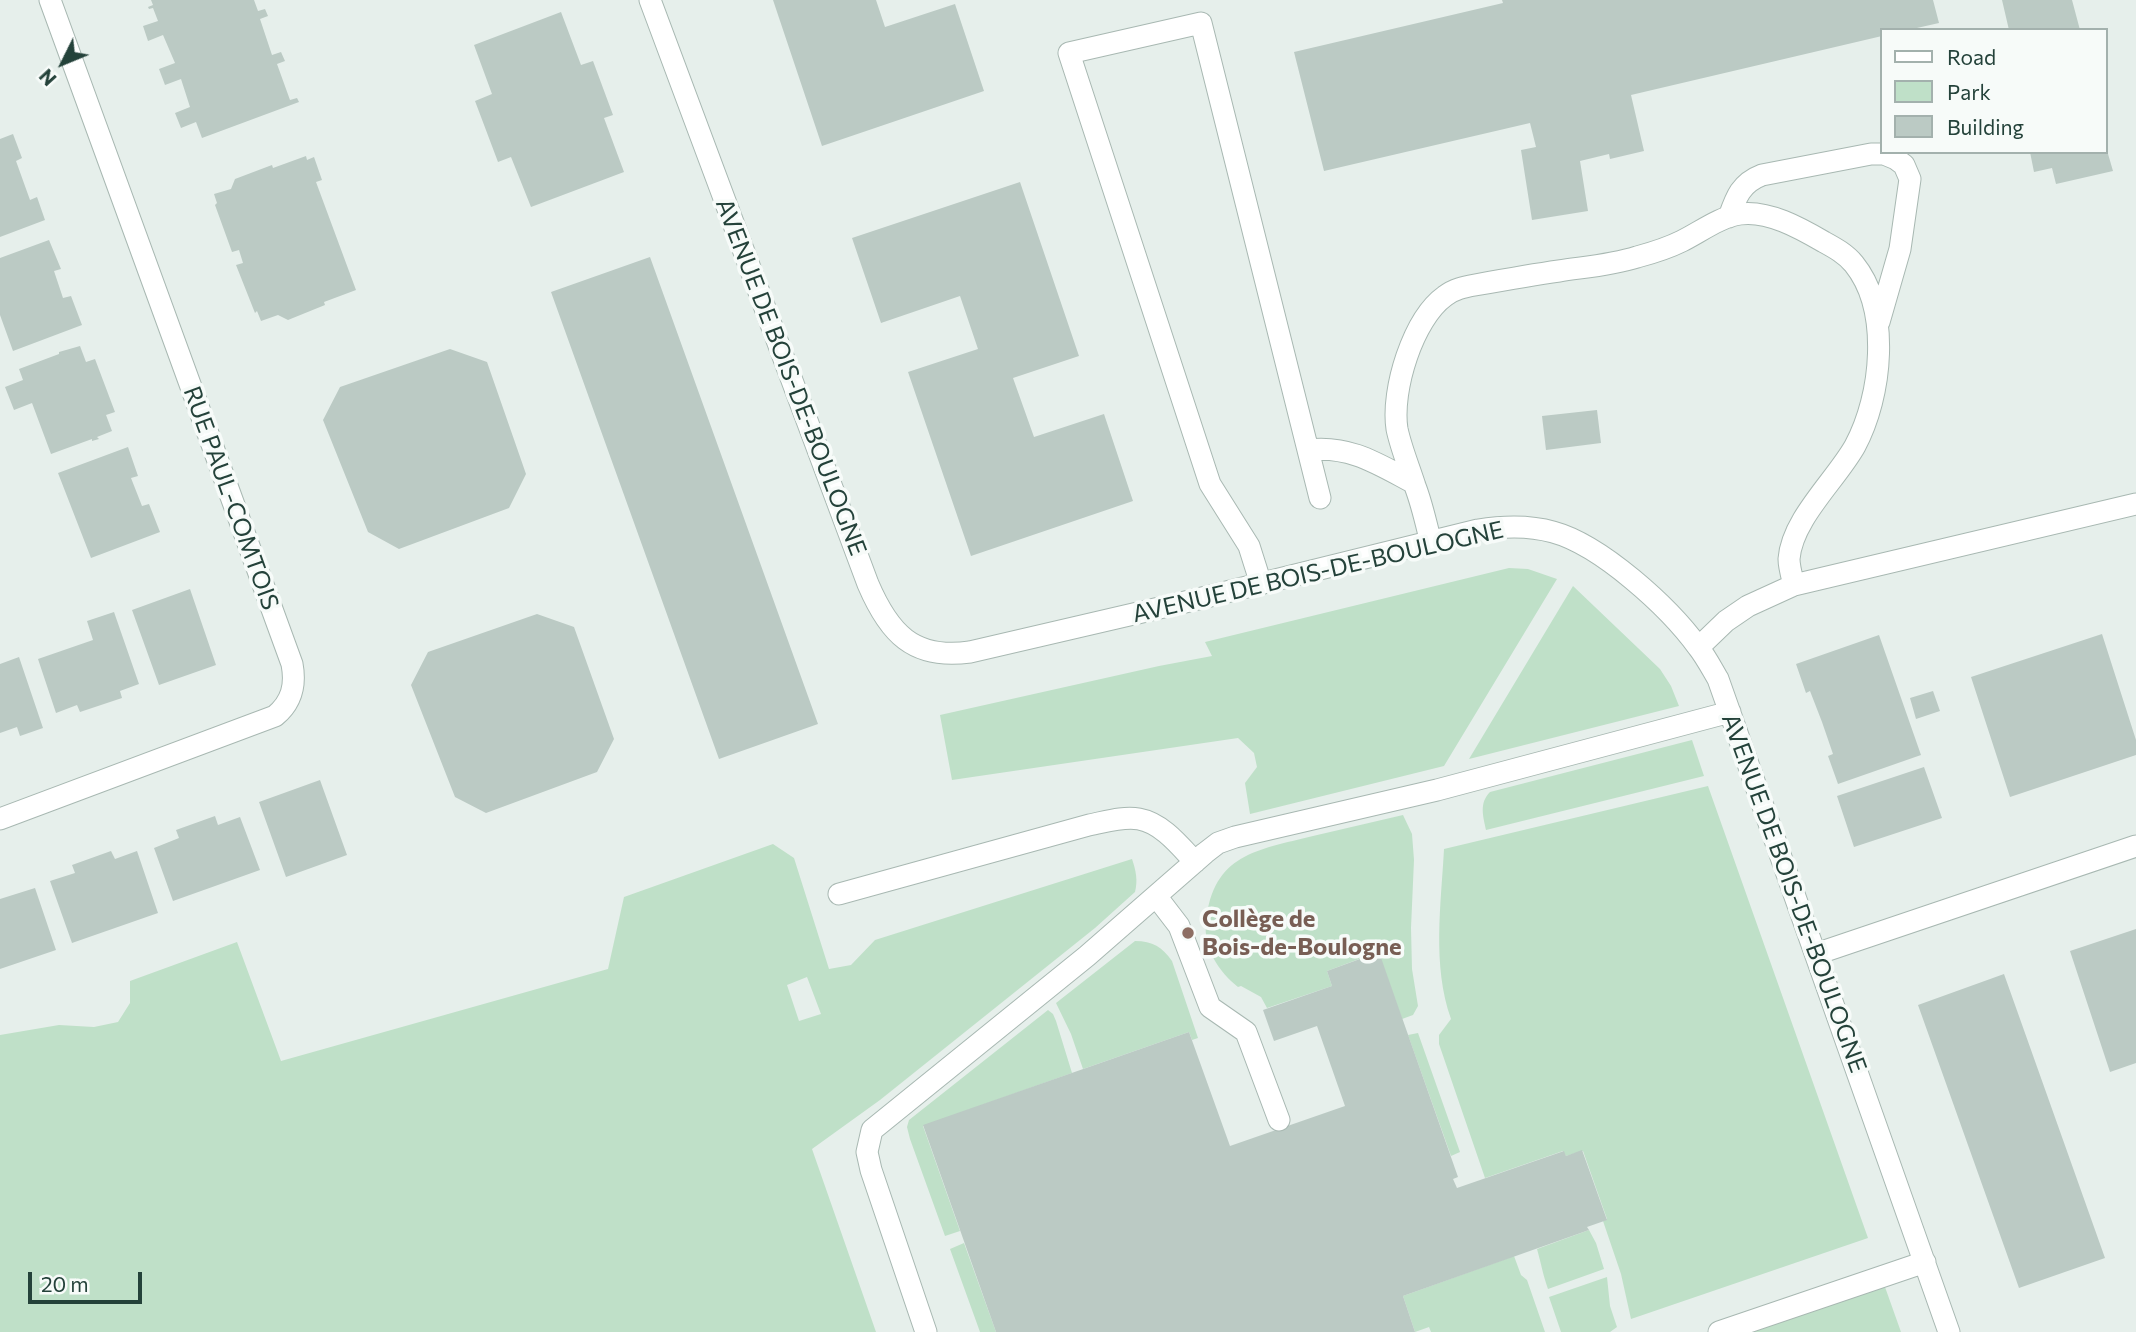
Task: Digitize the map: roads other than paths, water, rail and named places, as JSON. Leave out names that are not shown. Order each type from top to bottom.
[{"type":"street","name":"RUE PAUL-COMTOIS","points":[[0,819],[275,716],[288,702],[294,683],[292,664],[50,0]]},
{"type":"street","name":"AVENUE DE BOIS-DE-BOULOGNE","points":[[650,0],[868,584],[881,612],[897,633],[918,647],[944,654],[970,652],[1478,530],[1512,527],[1554,532],[1578,541],[1616,567],[1656,602],[1699,648],[1718,679],[1949,1332]]},
{"type":"street","points":[[1261,584],[1249,546],[1210,484],[1069,53],[1200,23],[1320,498]]},
{"type":"street","points":[[1728,218],[1743,186],[1762,175],[1871,154],[1884,154],[1896,159],[1904,165],[1910,179],[1900,249],[1878,324]]},
{"type":"street","points":[[1431,543],[1397,427],[1396,405],[1402,374],[1418,329],[1444,297],[1456,289],[1475,285],[1626,261],[1672,246],[1728,218],[1751,214],[1784,222],[1841,251],[1864,279],[1878,324],[1878,362],[1867,416],[1856,443],[1814,503],[1791,545],[1789,562],[1794,585]]},
{"type":"street","points":[[1308,450],[1335,449],[1357,454],[1414,483]]},
{"type":"street","points":[[1699,648],[1726,621],[1748,606],[1794,585],[2136,504]]},
{"type":"street","points":[[926,1332],[871,1170],[867,1152],[872,1130],[1087,956],[1219,843],[1437,790],[1730,712]]},
{"type":"street","points":[[839,894],[1089,825],[1119,820],[1137,819],[1156,827],[1173,839],[1195,862]]},
{"type":"street","points":[[1816,954],[2136,846]]},
{"type":"street","points":[[1156,896],[1179,926],[1210,1007],[1246,1032],[1279,1120]]},
{"type":"street","points":[[1719,1332],[1925,1262]]},
{"type":"place","name":"Collège de Bois-de-Boulogne","points":[[1188,933]]}]
